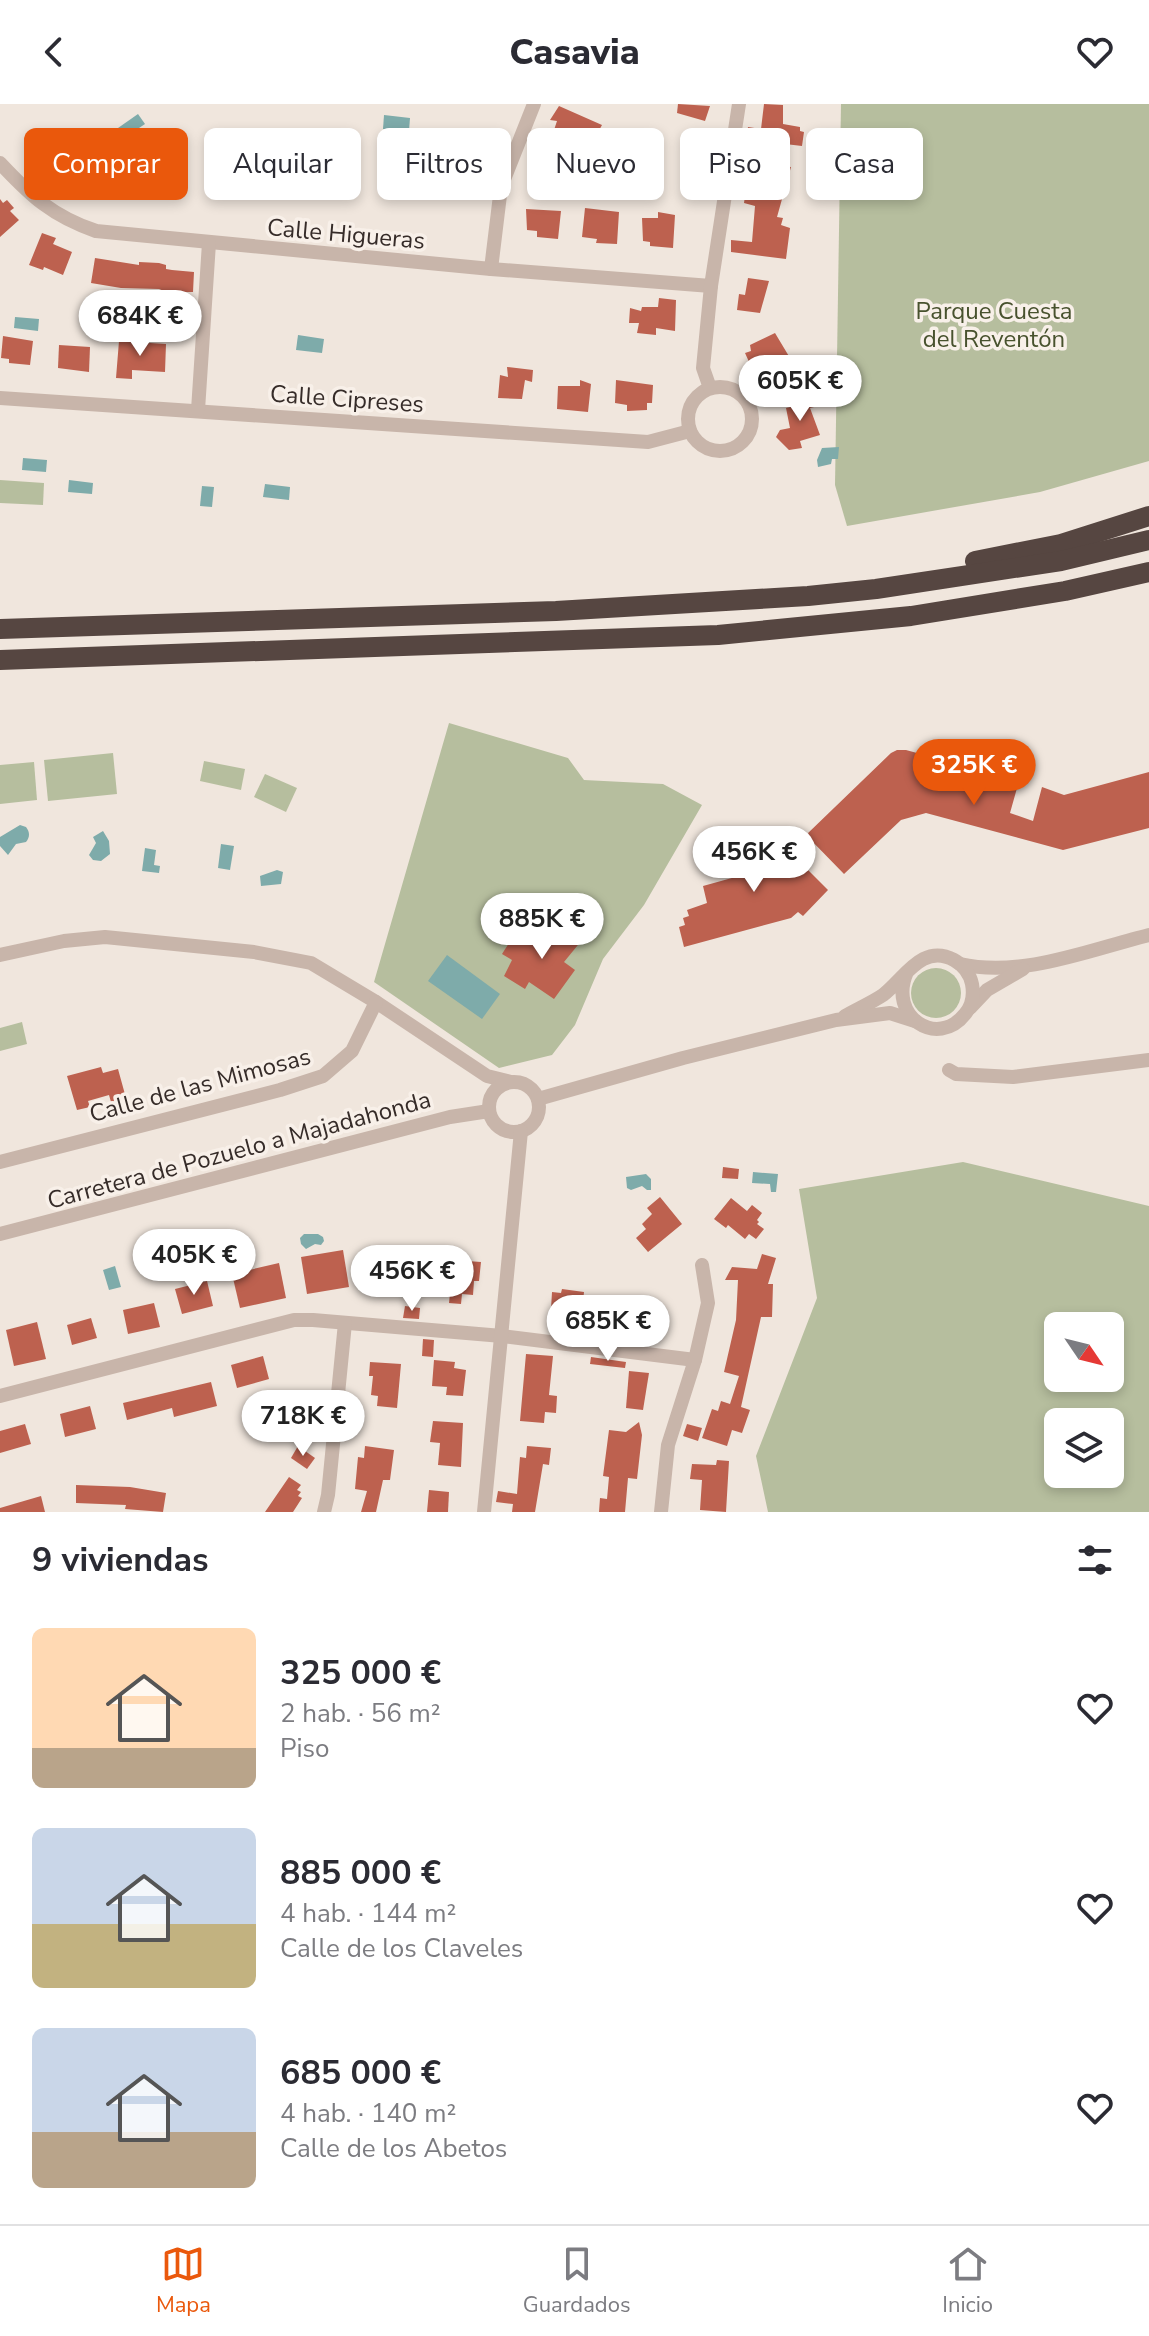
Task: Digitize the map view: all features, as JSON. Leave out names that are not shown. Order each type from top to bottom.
[{"type":"highway","points":[[876,589],[964,563],[1061,544],[1149,516]]},
{"type":"highway","points":[[0,629],[556,611],[720,602],[876,589],[1061,561],[1149,540]]},
{"type":"highway","points":[[1082,588],[1149,572]]},
{"type":"highway","points":[[0,660],[718,635],[911,616],[1082,588],[1149,581]]},
{"type":"street","points":[[491,269],[501,187],[534,104]]},
{"type":"street","points":[[710,388],[703,368],[711,286],[739,104]]},
{"type":"street","name":"Calle Higueras","points":[[0,163],[48,210],[70,222],[123,236],[711,286]]},
{"type":"street","points":[[198,410],[209,243]]},
{"type":"street","points":[[721,386],[741,393],[752,411],[749,432],[735,448],[724,451],[704,447],[690,431],[689,410],[701,393],[710,388],[721,386]]},
{"type":"street","name":"Calle Cipreses","points":[[0,398],[648,442],[690,431]]},
{"type":"street","points":[[960,964],[983,969],[1029,965],[1149,935]]},
{"type":"street","points":[[0,955],[64,941],[105,937],[254,952],[311,963],[487,1076],[527,1085],[538,1099],[538,1115],[528,1128],[521,1131],[504,1130],[492,1119],[489,1111],[493,1093],[487,1076]]},
{"type":"street","points":[[836,1020],[882,995],[917,961],[931,956],[951,958],[968,973],[973,997],[969,1008]]},
{"type":"street","points":[[538,1099],[683,1058],[836,1020],[890,1013],[927,1027],[951,1025],[962,1018],[987,990],[1029,965]]},
{"type":"street","points":[[907,972],[901,998],[906,1011],[915,1021]]},
{"type":"street","name":"Calle de las Mimosas","points":[[0,1162],[323,1076],[352,1051],[376,1002]]},
{"type":"street","points":[[949,1070],[956,1074],[1013,1077],[1149,1060]]},
{"type":"street","points":[[493,1093],[502,1084],[511,1082]]},
{"type":"street","name":"Carretera de Pozuelo a Majadahonda","points":[[0,1234],[450,1117],[489,1111]]},
{"type":"street","points":[[484,1512],[521,1131]]},
{"type":"street","points":[[661,1512],[668,1445],[695,1360],[708,1303],[702,1265]]},
{"type":"street","points":[[0,1396],[294,1320],[502,1336],[695,1360]]},
{"type":"street","points":[[324,1512],[345,1323]]},
{"type":"green space","name":"Parque Cuesta del Reventón","points":[[841,104],[1149,104],[1149,461],[1040,492],[847,526],[835,485],[839,200],[923,200],[923,128],[841,128]]},
{"type":"green space","points":[[0,480],[44,483],[43,505],[0,503]]},
{"type":"green space","points":[[449,723],[568,758],[584,780],[663,784],[702,805],[644,905],[603,959],[575,1025],[552,1055],[499,1068],[374,982]]},
{"type":"green space","points":[[113,753],[117,794],[48,801],[44,760]]},
{"type":"green space","points":[[204,761],[245,769],[241,790],[200,781]]},
{"type":"green space","points":[[34,762],[37,800],[0,804],[0,765]]},
{"type":"green space","points":[[265,774],[297,788],[286,812],[254,797]]},
{"type":"green space","points":[[936,968],[954,975],[961,993],[954,1011],[936,1018],[918,1011],[911,993],[918,975]]},
{"type":"green space","points":[[22,1022],[27,1044],[0,1051],[0,1028]]},
{"type":"green space","points":[[963,1162],[1149,1206],[1149,1512],[768,1512],[756,1456],[817,1298],[799,1189]]},
{"type":"water","points":[[138,114],[145,124],[139,128],[118,128]]},
{"type":"water","points":[[384,115],[410,118],[409,128],[383,128]]},
{"type":"water","points":[[15,317],[39,319],[38,331],[14,328]]},
{"type":"water","points":[[298,335],[324,339],[322,353],[296,350]]},
{"type":"water","points":[[839,447],[838,459],[818,467],[817,460],[822,448]]},
{"type":"water","points":[[23,458],[47,460],[46,472],[22,470]]},
{"type":"water","points":[[69,480],[93,483],[92,494],[68,492]]},
{"type":"water","points":[[265,484],[290,487],[289,500],[263,497]]},
{"type":"water","points":[[202,486],[214,487],[212,507],[200,506]]},
{"type":"water","points":[[20,825],[26,827],[28,838],[26,842],[16,844],[8,855],[0,846],[0,837]]},
{"type":"water","points":[[103,831],[109,841],[110,854],[101,861],[93,860],[89,855],[96,843],[93,837]]},
{"type":"water","points":[[221,844],[234,846],[230,870],[218,868]]},
{"type":"water","points":[[145,848],[156,850],[154,865],[160,866],[159,873],[142,871]]},
{"type":"water","points":[[277,870],[283,872],[281,884],[261,886],[260,876]]},
{"type":"water","points":[[447,955],[500,994],[482,1019],[428,981]]},
{"type":"water","points":[[753,1172],[778,1174],[776,1192],[771,1192],[770,1184],[752,1183]]},
{"type":"water","points":[[646,1174],[651,1179],[651,1190],[642,1186],[631,1190],[627,1188],[626,1177]]},
{"type":"water","points":[[304,1234],[318,1234],[324,1241],[321,1245],[315,1244],[306,1249],[300,1238]]},
{"type":"water","points":[[115,1266],[121,1287],[109,1290],[103,1270]]},
{"type":"building","points":[[678,104],[710,106],[705,121],[677,113]]},
{"type":"building","points":[[764,104],[783,105],[783,124],[800,127],[800,131],[804,132],[802,146],[790,145],[790,128],[761,128]]},
{"type":"building","points":[[559,106],[602,125],[600,128],[555,128],[557,121],[550,120]]},
{"type":"building","points":[[0,199],[3,203],[7,200],[14,208],[10,211],[19,220],[0,237]]},
{"type":"building","points":[[744,200],[782,200],[777,217],[783,218],[781,225],[790,228],[786,259],[731,252],[731,240],[752,242],[755,206],[744,203]]},
{"type":"building","points":[[585,208],[619,212],[617,244],[596,243],[597,239],[582,237]]},
{"type":"building","points":[[526,209],[561,211],[558,239],[537,237],[537,231],[527,230]]},
{"type":"building","points":[[658,212],[675,215],[673,248],[650,246],[650,242],[643,241],[642,218],[658,218]]},
{"type":"building","points":[[42,233],[56,238],[53,244],[72,252],[63,275],[29,265]]},
{"type":"building","points":[[95,258],[139,265],[139,262],[159,263],[166,265],[166,269],[194,272],[193,292],[180,292],[180,300],[164,299],[164,291],[159,289],[91,283]]},
{"type":"building","points":[[748,278],[769,281],[760,313],[737,310],[739,294],[745,295]]},
{"type":"building","points":[[659,298],[676,300],[675,331],[656,328],[656,335],[637,333],[639,323],[629,323],[630,308],[641,311],[642,307],[658,307]]},
{"type":"building","points":[[775,333],[799,373],[775,388],[756,361],[750,364],[745,353],[751,351],[750,345]]},
{"type":"building","points":[[3,336],[33,341],[30,365],[9,363],[9,359],[1,358]]},
{"type":"building","points":[[119,341],[166,344],[165,372],[132,370],[132,379],[116,378]]},
{"type":"building","points":[[59,345],[90,347],[89,372],[58,368]]},
{"type":"building","points":[[507,367],[533,370],[532,382],[525,380],[522,399],[498,398],[500,375],[508,377]]},
{"type":"building","points":[[580,380],[591,384],[588,412],[557,409],[558,386],[580,386]]},
{"type":"building","points":[[616,380],[653,385],[652,403],[647,403],[647,410],[627,411],[627,405],[615,403]]},
{"type":"building","points":[[815,393],[818,406],[810,408],[820,435],[800,441],[802,448],[789,450],[776,437],[780,430],[790,428],[786,408],[799,405],[796,396]]},
{"type":"building","points":[[897,750],[1019,781],[1010,813],[1033,821],[1042,787],[1064,795],[1149,772],[1149,828],[1063,850],[926,813],[901,820],[844,874],[806,835]]},
{"type":"building","points":[[764,826],[828,890],[803,916],[798,912],[791,918],[684,947],[679,927],[685,925],[683,918],[689,916],[687,910],[707,903],[703,886],[757,871],[739,853]]},
{"type":"building","points":[[556,922],[582,940],[564,962],[575,970],[554,999],[529,982],[525,989],[504,976],[512,960],[502,954],[516,932],[539,947]]},
{"type":"building","points":[[101,1067],[103,1073],[118,1069],[126,1098],[111,1102],[109,1095],[88,1101],[90,1107],[77,1110],[67,1076]]},
{"type":"building","points":[[723,1167],[739,1169],[738,1179],[722,1178]]},
{"type":"building","points":[[660,1197],[682,1224],[648,1252],[636,1238],[646,1229],[642,1224],[652,1214],[647,1208]]},
{"type":"building","points":[[731,1198],[747,1211],[752,1205],[762,1213],[757,1224],[764,1229],[756,1239],[749,1234],[745,1239],[728,1225],[726,1228],[714,1219]]},
{"type":"building","points":[[343,1250],[349,1287],[307,1294],[301,1257]]},
{"type":"building","points":[[762,1254],[776,1258],[768,1284],[773,1284],[772,1317],[761,1317],[741,1407],[750,1410],[742,1433],[732,1430],[727,1446],[702,1438],[712,1409],[718,1411],[721,1401],[730,1404],[739,1376],[724,1372],[736,1320],[738,1280],[725,1280],[732,1267],[757,1269]]},
{"type":"building","points":[[453,1260],[481,1262],[479,1281],[474,1281],[473,1295],[462,1294],[461,1304],[449,1303],[450,1293],[443,1293],[444,1281],[451,1281]]},
{"type":"building","points":[[279,1263],[286,1298],[240,1308],[232,1274]]},
{"type":"building","points":[[207,1281],[213,1306],[182,1314],[175,1289]]},
{"type":"building","points":[[562,1289],[584,1292],[582,1312],[551,1309],[552,1292],[561,1293]]},
{"type":"building","points":[[154,1303],[160,1327],[128,1334],[123,1310]]},
{"type":"building","points":[[405,1306],[420,1308],[419,1319],[403,1318]]},
{"type":"building","points":[[91,1318],[97,1338],[72,1345],[67,1325]]},
{"type":"building","points":[[37,1322],[46,1359],[14,1366],[6,1330]]},
{"type":"building","points":[[423,1339],[434,1340],[433,1357],[422,1356]]},
{"type":"building","points":[[526,1354],[553,1356],[549,1395],[557,1396],[556,1413],[545,1412],[544,1423],[520,1421]]},
{"type":"building","points":[[263,1356],[269,1379],[237,1388],[231,1365]]},
{"type":"building","points":[[591,1357],[626,1362],[625,1368],[590,1364]]},
{"type":"building","points":[[434,1360],[455,1362],[454,1368],[466,1370],[463,1396],[446,1395],[447,1387],[432,1386]]},
{"type":"building","points":[[370,1362],[401,1364],[397,1408],[377,1406],[378,1396],[371,1395],[373,1376],[369,1376]]},
{"type":"building","points":[[629,1371],[649,1373],[643,1410],[626,1408]]},
{"type":"building","points":[[211,1382],[217,1406],[174,1417],[172,1408],[127,1420],[123,1403]]},
{"type":"building","points":[[90,1406],[96,1429],[65,1437],[60,1414]]},
{"type":"building","points":[[433,1421],[463,1423],[461,1467],[438,1465],[440,1443],[430,1442]]},
{"type":"building","points":[[639,1422],[642,1435],[637,1479],[628,1478],[625,1512],[599,1512],[600,1498],[607,1499],[609,1477],[603,1476],[609,1430],[626,1432]]},
{"type":"building","points":[[25,1424],[31,1444],[0,1453],[0,1431]]},
{"type":"building","points":[[687,1424],[702,1428],[698,1441],[683,1436]]},
{"type":"building","points":[[298,1446],[315,1458],[307,1469],[291,1458]]},
{"type":"building","points":[[365,1446],[394,1450],[390,1480],[383,1480],[376,1512],[361,1512],[367,1491],[355,1489],[358,1457],[364,1458]]},
{"type":"building","points":[[527,1446],[551,1448],[549,1465],[543,1464],[535,1512],[512,1512],[513,1504],[496,1502],[498,1491],[517,1494],[520,1457],[526,1458]]},
{"type":"building","points":[[717,1460],[729,1461],[726,1512],[700,1510],[702,1480],[690,1479],[692,1464],[716,1465]]},
{"type":"building","points":[[289,1477],[301,1485],[297,1490],[302,1498],[293,1512],[265,1512]]},
{"type":"building","points":[[76,1485],[130,1487],[166,1493],[163,1512],[125,1509],[126,1505],[76,1503]]},
{"type":"building","points":[[429,1490],[449,1492],[448,1512],[427,1512]]},
{"type":"building","points":[[41,1496],[45,1512],[0,1512],[0,1508]]}]
